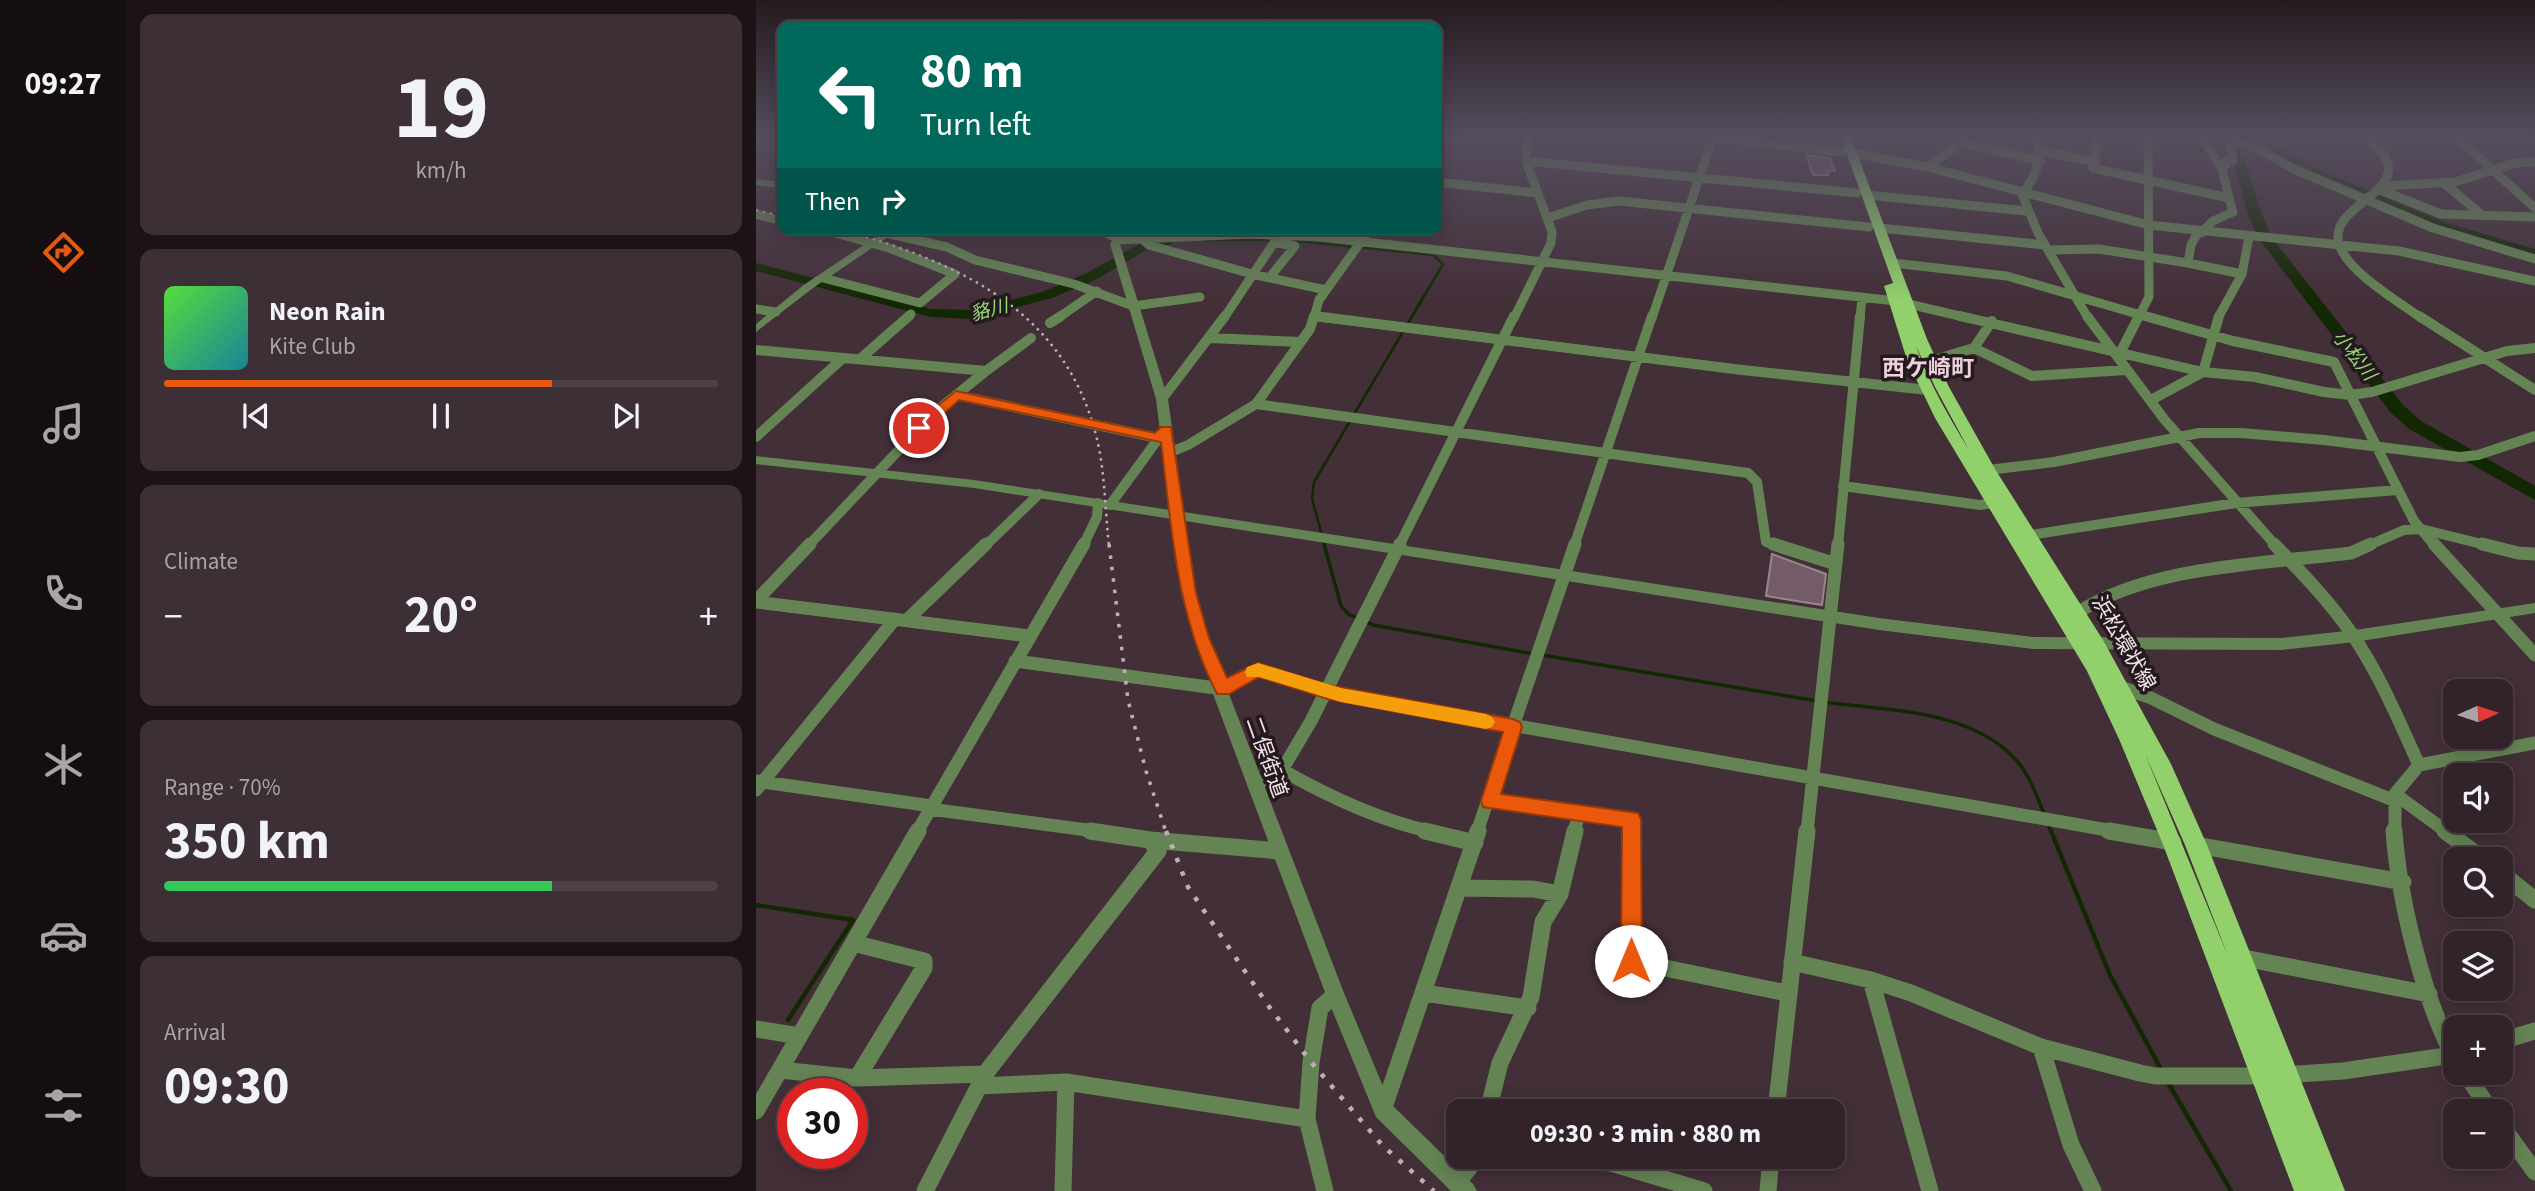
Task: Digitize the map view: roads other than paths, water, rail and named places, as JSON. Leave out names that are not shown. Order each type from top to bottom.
[{"type":"main road","name":"浜松環状線","points":[[1861,191],[1903,302],[1930,361],[1987,470],[2097,645],[2161,764],[2184,843],[2274,1075],[2332,1191]]},
{"type":"main road","name":"浜松環状線","points":[[1874,228],[1893,263],[1914,360],[1928,390],[2110,698],[2239,957],[2307,1191]]},
{"type":"street","points":[[1254,785],[1282,770],[1328,692],[1551,243],[1552,232],[1537,193],[1515,191]]},
{"type":"street","points":[[1383,1110],[1695,191]]},
{"type":"street","points":[[1827,191],[2026,211]]},
{"type":"street","points":[[2010,191],[2149,225],[2262,239],[2399,251],[2535,281]]},
{"type":"street","points":[[2022,194],[2025,191]]},
{"type":"street","points":[[2115,350],[2149,297],[2149,191]]},
{"type":"street","points":[[2196,191],[2229,198]]},
{"type":"street","points":[[2188,263],[2191,245],[2199,232],[2213,221],[2232,212],[2227,191]]},
{"type":"street","points":[[2341,191],[2433,228],[2535,259]]},
{"type":"street","points":[[2376,191],[2361,200],[2343,224],[2339,235],[2339,246],[2351,265],[2366,279],[2535,390]]},
{"type":"street","points":[[2386,191],[2441,215],[2535,217]]},
{"type":"street","points":[[2453,191],[2483,216]]},
{"type":"street","points":[[2516,191],[2535,208]]},
{"type":"street","points":[[2022,194],[2026,211],[2073,293],[2115,350],[2126,370],[2236,503],[2329,602],[2355,636],[2380,681],[2419,765]]},
{"type":"street","points":[[1547,218],[1603,202],[2047,247],[2099,249],[2242,274]]},
{"type":"street","points":[[756,214],[777,219]]},
{"type":"street","points":[[822,278],[920,303],[955,274],[914,254],[847,235]]},
{"type":"street","points":[[756,329],[809,286],[888,235]]},
{"type":"street","points":[[903,235],[947,247],[975,260],[1097,291],[1133,306],[1200,297]]},
{"type":"street","points":[[1107,235],[1117,240],[1145,242],[1252,274],[1326,290]]},
{"type":"street","points":[[1117,240],[1122,235]]},
{"type":"street","points":[[1145,242],[1162,235]]},
{"type":"street","points":[[1159,237],[1202,235]]},
{"type":"street","points":[[1270,277],[1295,246],[1271,235]]},
{"type":"street","points":[[1171,452],[1188,445],[1256,404],[1310,329],[1319,300],[1366,235]]},
{"type":"street","points":[[2151,400],[2203,372],[2220,312],[2242,274],[2249,237]]},
{"type":"street","points":[[1277,239],[1541,262],[1903,302],[2203,372],[2255,377],[2350,395],[2372,392],[2507,351],[2535,348]]},
{"type":"street","points":[[1162,399],[1210,338],[1277,239]]},
{"type":"street","name":"二俣街道","points":[[1117,240],[1115,244],[1162,399],[1162,434],[1171,452],[1188,593],[1201,638],[1223,689],[1221,694],[1254,785],[1335,995],[1383,1110],[1462,1187]]},
{"type":"street","points":[[1893,263],[2007,275],[2212,335],[2334,362],[2398,490],[2421,529],[2535,655]]},
{"type":"street","points":[[1051,323],[1097,291]]},
{"type":"street","points":[[1777,1099],[1836,564],[1862,298]]},
{"type":"street","points":[[756,309],[776,312]]},
{"type":"street","points":[[860,359],[911,313]]},
{"type":"street","points":[[1314,316],[1928,390]]},
{"type":"street","points":[[1930,361],[1973,348],[1992,321]]},
{"type":"street","points":[[756,601],[934,413],[1031,338]]},
{"type":"street","points":[[1210,338],[1300,342]]},
{"type":"street","points":[[1973,348],[2032,376],[2126,370]]},
{"type":"street","points":[[756,349],[985,371]]},
{"type":"street","points":[[756,437],[843,358]]},
{"type":"street","points":[[756,1111],[1087,539],[1104,504],[1162,434],[956,395]]},
{"type":"street","points":[[1256,404],[1748,473],[1757,482],[1766,542],[1836,564]]},
{"type":"street","points":[[1987,470],[2054,462],[2179,436],[2241,433],[2460,457],[2478,455],[2535,436]]},
{"type":"street","points":[[756,460],[1038,494],[1941,633],[2033,643],[2282,644],[2355,636],[2535,608]]},
{"type":"street","points":[[1843,485],[1980,505],[1993,503]]},
{"type":"street","points":[[2030,535],[2236,503],[2398,490]]},
{"type":"street","points":[[758,784],[901,620],[1038,494]]},
{"type":"street","points":[[2077,613],[2097,600],[2147,582],[2180,574],[2351,553],[2404,530],[2421,529],[2518,553],[2535,554]]},
{"type":"street","points":[[756,601],[1030,636]]},
{"type":"street","points":[[1015,661],[1223,689],[1258,670],[1328,692],[1513,727],[2403,882]]},
{"type":"street","points":[[2120,687],[2149,697],[2214,729],[2394,797],[2466,847]]},
{"type":"street","points":[[2443,1035],[2429,994],[2403,882],[2395,839],[2394,797],[2419,765],[2535,743]]},
{"type":"street","points":[[1282,770],[1324,794],[1401,825],[1475,843]]},
{"type":"street","points":[[758,784],[1150,840],[1280,851]]},
{"type":"street","points":[[1490,801],[1632,819],[1631,961],[1787,993]]},
{"type":"street","points":[[1491,1099],[1500,1063],[1528,1008],[1543,922],[1560,894],[1579,813]]},
{"type":"street","points":[[925,1191],[982,1080],[1158,851],[1150,840]]},
{"type":"street","points":[[2527,886],[2535,900]]},
{"type":"street","points":[[1460,888],[1534,889],[1560,894]]},
{"type":"street","points":[[853,943],[924,961],[924,968],[857,1077]]},
{"type":"street","points":[[2239,957],[2429,994]]},
{"type":"street","points":[[1792,962],[1871,980],[1911,993],[2001,1033],[2041,1047],[2155,1076],[2274,1075],[2343,1071],[2443,1057]]},
{"type":"street","points":[[1871,980],[1930,1191]]},
{"type":"street","points":[[1423,993],[1528,1008]]},
{"type":"street","points":[[1325,1191],[1307,1119],[1311,1062],[1320,1008],[1335,995]]},
{"type":"street","points":[[756,1029],[799,1036]]},
{"type":"street","points":[[2513,1037],[2535,1031]]},
{"type":"street","points":[[2041,1047],[2071,1145],[2093,1191]]},
{"type":"street","points":[[780,1069],[857,1077],[1066,1082],[1307,1119]]},
{"type":"street","points":[[1063,1191],[1066,1082]]},
{"type":"street","points":[[2513,1142],[2535,1172]]},
{"type":"street","points":[[1462,1187],[1472,1169]]},
{"type":"street","points":[[1631,1169],[1703,1191]]},
{"type":"street","points":[[1768,1191],[1770,1169]]},
{"type":"waterway","name":"小松川","points":[[2248,191],[2266,239],[2397,409],[2415,425],[2535,494]]},
{"type":"waterway","points":[[1202,240],[1275,240]]},
{"type":"waterway","points":[[1286,240],[1433,255],[1443,264],[1314,482],[1312,499],[1325,546]]},
{"type":"waterway","name":"貉川","points":[[756,267],[931,313],[973,314],[1022,304],[1071,286],[1144,247],[1167,241]]},
{"type":"waterway","points":[[1324,544],[1341,606],[1348,614],[1373,625],[1534,654]]},
{"type":"waterway","points":[[1542,655],[1817,701]]},
{"type":"waterway","points":[[1825,702],[1927,715],[1976,731],[1998,744],[2022,767],[2044,814]]},
{"type":"waterway","points":[[2048,824],[2051,832]]},
{"type":"waterway","points":[[2051,831],[2110,975],[2162,1071]]},
{"type":"waterway","points":[[756,905],[853,920],[788,1020]]},
{"type":"waterway","points":[[2167,1081],[2231,1191]]},
{"type":"railway","points":[[756,210],[777,215]]},
{"type":"railway","points":[[859,235],[923,257],[962,274],[998,296],[1031,322],[1058,353],[1080,391],[1096,435],[1103,476],[1109,546]]},
{"type":"railway","points":[[1109,544],[1128,700],[1146,771],[1166,832]]},
{"type":"railway","points":[[1166,831],[1188,887],[1267,1004],[1311,1062],[1383,1146],[1434,1191]]},
{"type":"district","name":"西ケ崎町","points":[[1928,368]]}]
